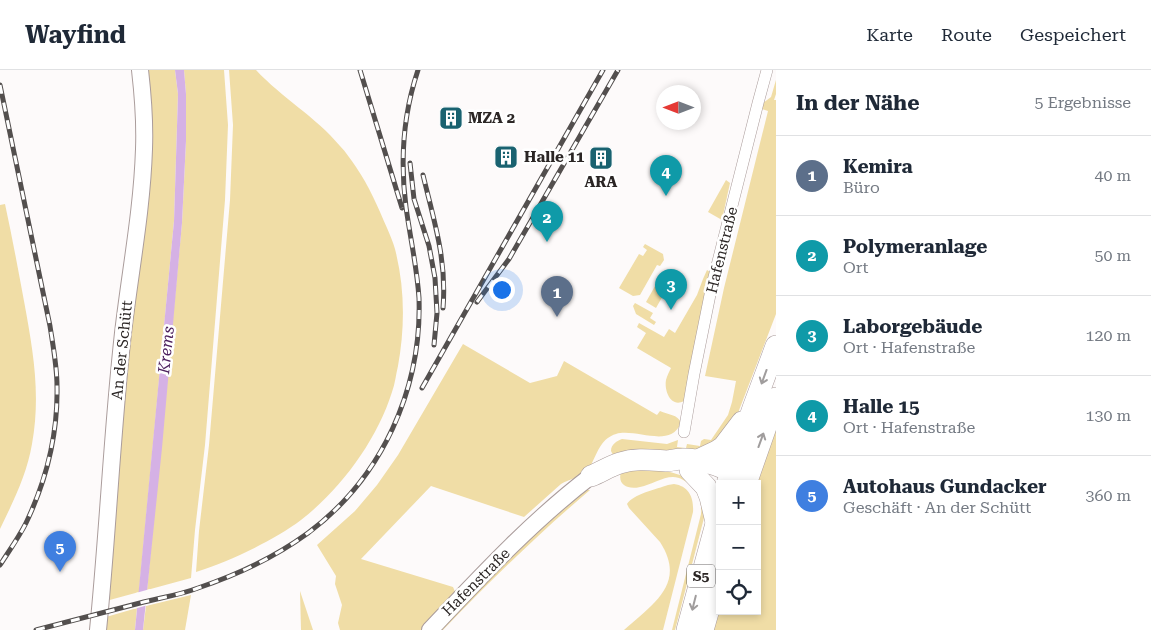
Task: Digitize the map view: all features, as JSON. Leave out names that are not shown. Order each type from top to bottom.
[{"type":"highway","points":[[736,480],[753,408],[776,346]]},
{"type":"highway","points":[[736,480],[776,398]]},
{"type":"highway","points":[[694,465],[723,447],[753,408]]},
{"type":"highway","points":[[592,476],[618,463],[650,459],[694,465],[733,480]]},
{"type":"highway","points":[[694,465],[716,511]]},
{"type":"highway","name":"S5","points":[[687,630],[716,523]]},
{"type":"highway","name":"S5","points":[[704,630],[716,586]]},
{"type":"street","name":"An der Schütt","points":[[98,630],[117,393],[142,178],[144,124],[140,70]]},
{"type":"street","name":"Hafenstraße","points":[[684,432],[712,286],[767,70]]},
{"type":"street","name":"Hafenstraße","points":[[430,630],[544,515],[592,476]]},
{"type":"shaded area","points":[[146,70],[175,70],[178,94],[174,221],[139,592],[106,601]]},
{"type":"shaded area","points":[[184,70],[224,70],[228,125],[225,200],[205,445],[191,578],[147,590],[182,223],[186,141]]},
{"type":"shaded area","points":[[229,70],[256,70],[331,136],[361,174],[377,204],[395,249],[401,278],[403,322],[395,382],[385,410],[367,445],[343,479],[316,508],[290,528],[250,550],[196,572],[230,200],[233,125]]},
{"type":"shaded area","points":[[776,80],[774,100],[776,100],[776,314],[733,426],[714,448],[613,455],[611,451],[612,446],[622,439],[667,444],[678,440],[677,447],[686,448],[687,444],[700,446],[701,441],[704,439],[711,440],[728,415],[736,381],[705,376],[724,288],[768,111],[762,109],[763,103],[771,97]]},
{"type":"shaded area","points":[[726,180],[730,183],[722,220],[708,212]]},
{"type":"shaded area","points":[[5,204],[30,337],[35,372],[36,407],[35,426],[27,466],[0,529],[0,205]]},
{"type":"shaded area","points":[[645,244],[663,254],[664,260],[660,266],[657,265],[640,295],[633,296],[619,288],[639,254],[643,256],[647,250],[643,247]]},
{"type":"shaded area","points":[[707,270],[710,272],[684,401],[679,403],[669,397],[666,389],[666,380],[671,368],[637,348],[646,333],[637,327],[639,323],[664,337],[669,329],[675,333],[697,295]]},
{"type":"shaded area","points":[[663,272],[673,278],[656,308],[646,302]]},
{"type":"shaded area","points":[[635,303],[653,313],[650,318],[656,322],[654,325],[636,314],[633,306]]},
{"type":"shaded area","points":[[463,344],[530,383],[557,376],[564,361],[657,415],[660,411],[672,415],[678,418],[681,423],[676,431],[669,435],[652,436],[624,433],[611,436],[601,446],[590,467],[585,472],[561,484],[524,517],[431,486],[361,559],[453,587],[456,594],[421,630],[340,630],[338,623],[342,605],[335,584],[336,576],[317,545],[355,511],[377,485],[398,455]]},
{"type":"shaded area","points":[[776,421],[776,630],[713,630],[717,615],[761,615],[761,480],[758,480]]},
{"type":"shaded area","points":[[627,469],[672,472],[698,484],[705,514],[675,630],[672,630],[701,514],[699,499],[689,484],[676,477],[665,478],[640,487],[631,488],[624,486],[620,476],[621,472]]},
{"type":"shaded area","points":[[674,484],[683,487],[690,494],[693,502],[693,512],[663,630],[624,630],[646,611],[663,592],[670,570],[667,557],[660,542],[627,504],[634,497]]},
{"type":"shaded area","points":[[584,490],[590,490],[515,558],[443,630],[437,630],[502,563]]},
{"type":"shaded area","points":[[300,591],[313,630],[301,630]]},
{"type":"shaded area","points":[[191,595],[185,630],[143,630],[146,606]]},
{"type":"shaded area","points":[[137,608],[135,630],[104,630],[106,617]]},
{"type":"water","name":"Krems","points":[[175,70],[184,70],[186,94],[182,223],[162,448],[143,630],[135,630],[174,221],[178,94]]},
{"type":"pier","points":[[150,589],[148,605],[134,609],[136,593]]},
{"type":"railway","points":[[360,70],[402,208]]},
{"type":"railway","points":[[36,630],[184,593],[255,565],[308,533],[334,511],[357,486],[376,458],[392,429],[405,398],[418,332],[418,286],[406,207],[403,173],[406,121],[418,70]]},
{"type":"railway","points":[[422,388],[603,70]]},
{"type":"railway","points":[[477,302],[509,259],[618,70]]},
{"type":"railway","points":[[0,85],[50,326],[56,364],[57,386],[53,439],[45,474],[26,523],[0,565]]},
{"type":"railway","points":[[410,163],[414,199],[429,246],[435,278],[437,313],[434,345]]},
{"type":"railway","points":[[423,175],[441,257],[444,290],[443,308]]},
{"type":"place","name":"MZA 2","points":[[451,118]]},
{"type":"place","name":"Halle 11","points":[[506,157]]},
{"type":"place","name":"ARA","points":[[601,158]]},
{"type":"place","name":"Halle 15","points":[[666,196]]},
{"type":"place","name":"Polymeranlage","points":[[547,242]]},
{"type":"place","name":"Laborgebäude","points":[[671,310]]},
{"type":"place","name":"Kemira","points":[[557,317]]},
{"type":"place","name":"Autohaus Gundacker","points":[[60,572]]}]
